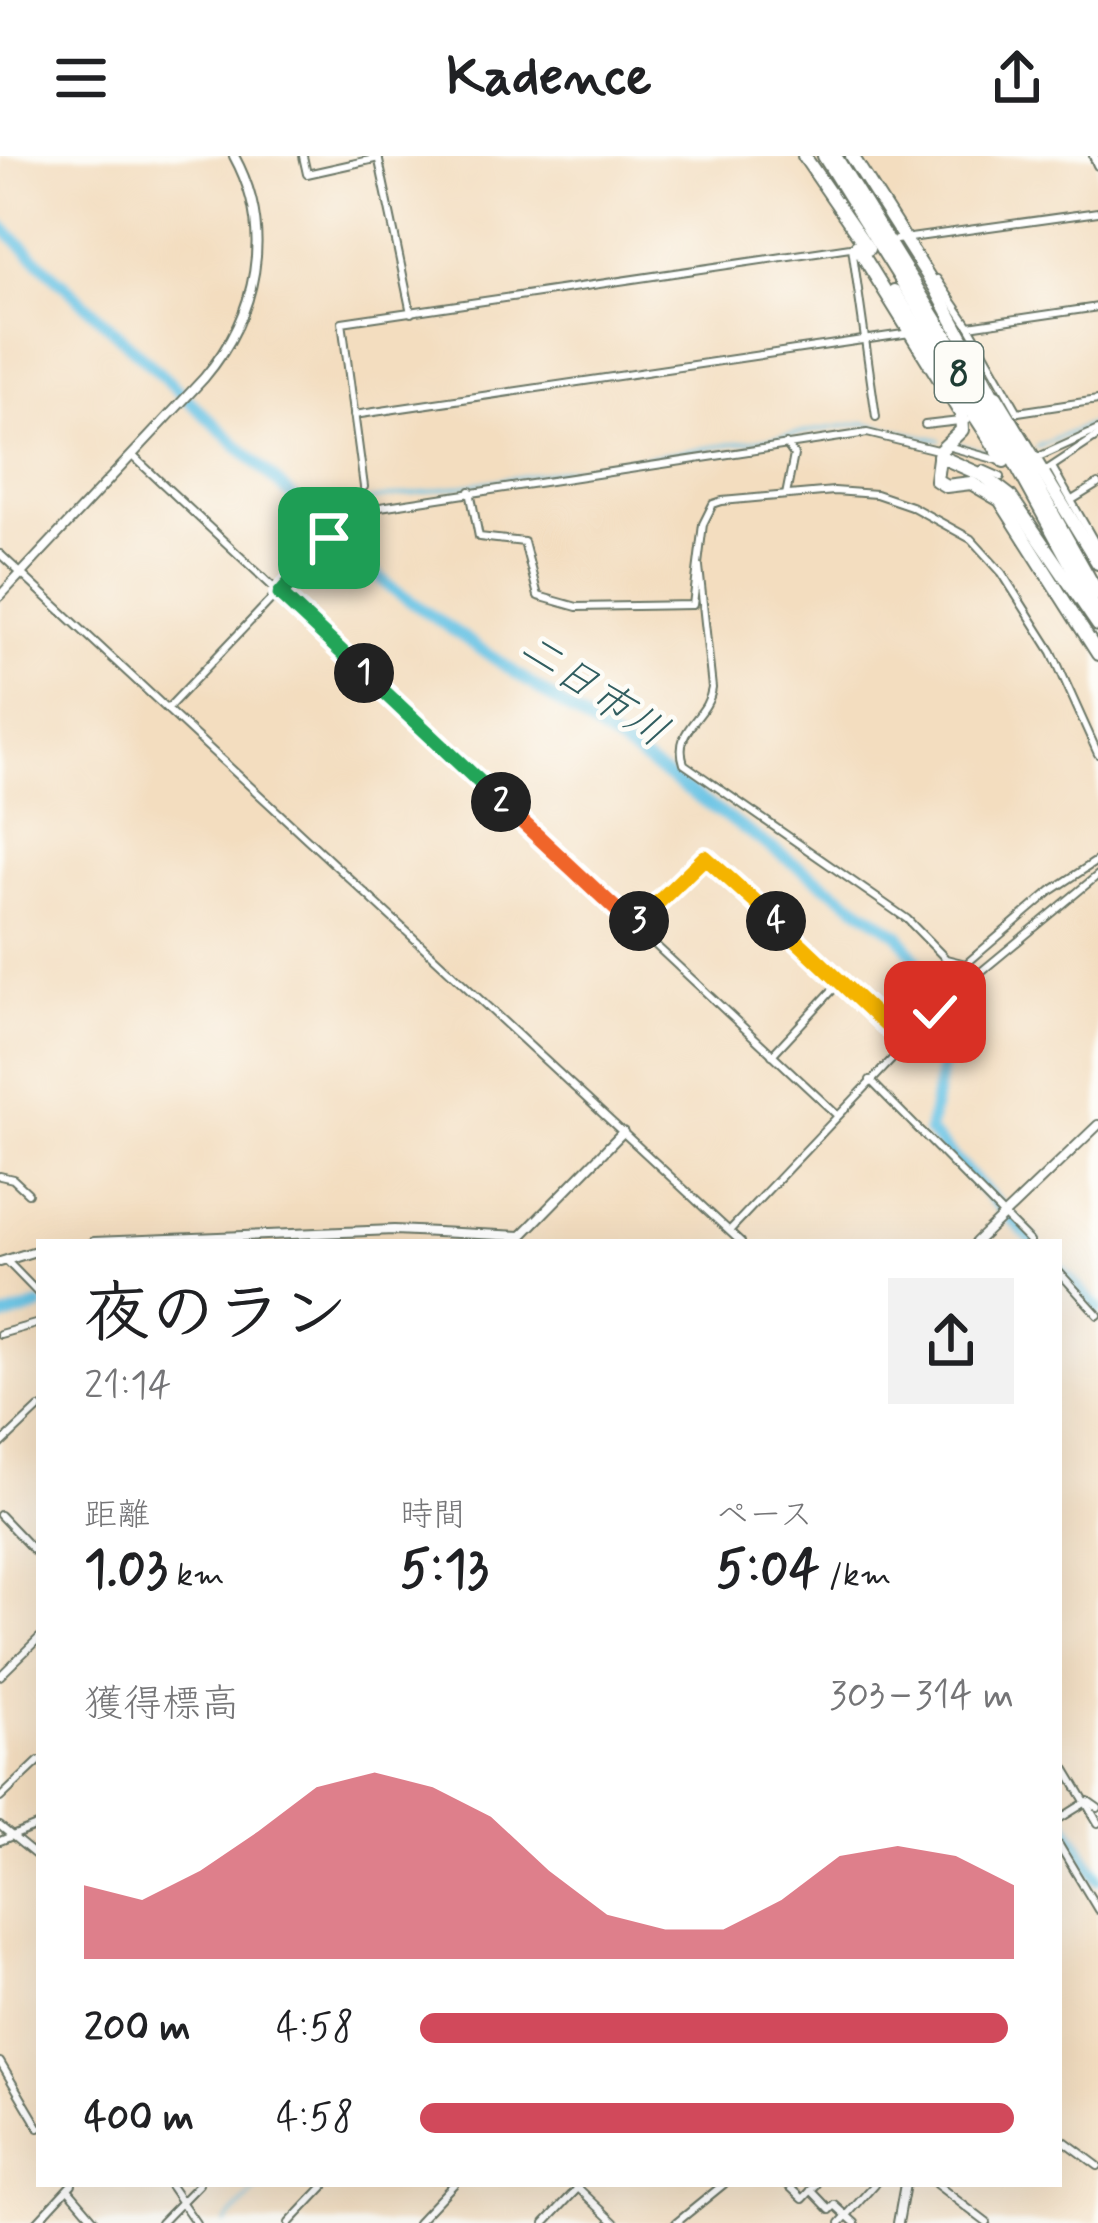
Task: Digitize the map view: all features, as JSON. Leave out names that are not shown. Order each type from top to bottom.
[{"type":"highway","points":[[803,156],[1022,512],[1098,625]]},
{"type":"highway","name":"8","points":[[824,156],[1054,529],[1098,614]]},
{"type":"highway","name":"8","points":[[835,156],[1091,564],[1098,594]]},
{"type":"highway","points":[[852,156],[1091,564]]},
{"type":"highway","points":[[860,245],[966,420],[958,437],[942,451],[934,472],[940,484],[971,483],[1000,500],[1098,653]]},
{"type":"highway","points":[[991,392],[1036,458],[1091,564]]},
{"type":"highway","points":[[942,451],[1001,474],[1054,529]]},
{"type":"street","points":[[0,596],[190,394],[233,338],[254,280],[254,212],[234,156]]},
{"type":"street","points":[[303,156],[307,174],[378,157],[412,313]]},
{"type":"street","points":[[1094,156],[1098,165]]},
{"type":"street","points":[[1098,212],[902,239],[968,326],[1015,412],[1098,400]]},
{"type":"street","points":[[364,487],[342,322],[860,245],[865,340],[876,417]]},
{"type":"street","points":[[968,326],[1098,307]]},
{"type":"street","points":[[354,415],[910,333]]},
{"type":"street","points":[[925,425],[966,420]]},
{"type":"street","points":[[169,707],[329,538],[367,509],[867,433],[942,451],[1001,474]]},
{"type":"street","points":[[1036,458],[1098,433]]},
{"type":"street","points":[[1098,433],[1050,468],[1098,548]]},
{"type":"street","points":[[786,444],[794,455],[786,495]]},
{"type":"street","points":[[132,455],[836,1115]]},
{"type":"street","points":[[1072,500],[1098,484]]},
{"type":"street","points":[[470,491],[479,537],[524,542],[532,586],[545,601],[577,607],[693,605],[703,524],[713,504],[857,491],[891,497],[981,546],[1052,652],[1098,754]]},
{"type":"street","points":[[0,554],[738,1239]]},
{"type":"street","points":[[698,564],[705,585],[712,688],[710,701],[685,730],[684,764],[907,919],[946,959],[966,964],[1051,891],[1098,860]]},
{"type":"street","points":[[634,926],[705,857],[905,1043]]},
{"type":"street","points":[[729,1231],[954,994],[1098,875]]},
{"type":"street","points":[[772,1054],[841,982]]},
{"type":"street","points":[[870,1080],[1027,1239]]},
{"type":"street","points":[[979,1239],[1098,1125]]},
{"type":"street","points":[[139,1239],[394,1230],[528,1236],[623,1132]]},
{"type":"street","points":[[0,1176],[13,1179],[28,1193]]},
{"type":"street","points":[[3,1261],[36,1251]]},
{"type":"street","points":[[3,1261],[36,1291]]},
{"type":"street","points":[[1062,1276],[1098,1315]]},
{"type":"street","points":[[0,1334],[36,1324]]},
{"type":"street","points":[[0,1445],[36,1411]]},
{"type":"street","points":[[0,1516],[36,1553]]},
{"type":"street","points":[[0,1676],[36,1641]]},
{"type":"street","points":[[1062,1763],[1098,1823]]},
{"type":"street","points":[[0,1798],[36,1764]]},
{"type":"street","points":[[1085,1803],[1098,1808]]},
{"type":"street","points":[[1062,1817],[1085,1803]]},
{"type":"street","points":[[0,1826],[36,1856]]},
{"type":"street","points":[[0,1841],[36,1826]]},
{"type":"street","points":[[1062,1850],[1098,1910]]},
{"type":"street","points":[[0,2062],[36,2123]]},
{"type":"street","points":[[1062,2139],[1098,2166]]},
{"type":"street","points":[[36,2223],[69,2187]]},
{"type":"street","points":[[71,2187],[97,2223]]},
{"type":"street","points":[[171,2187],[196,2223]]},
{"type":"street","points":[[161,2223],[196,2187]]},
{"type":"street","points":[[289,2223],[323,2187]]},
{"type":"street","points":[[417,2223],[451,2187]]},
{"type":"street","points":[[544,2223],[575,2187]]},
{"type":"street","points":[[577,2187],[615,2223]]},
{"type":"street","points":[[676,2223],[720,2187]]},
{"type":"street","points":[[791,2187],[803,2199],[814,2187],[830,2210],[835,2205],[855,2223]]},
{"type":"street","points":[[860,2187],[866,2193]]},
{"type":"street","points":[[840,2223],[872,2187]]},
{"type":"street","points":[[898,2223],[904,2187]]},
{"type":"street","points":[[940,2187],[987,2223]]},
{"type":"waterway","name":"二日市川","points":[[0,225],[391,588],[899,935],[952,1010],[929,1132],[1031,1239]]},
{"type":"waterway","points":[[1037,447],[1098,421]]},
{"type":"waterway","points":[[306,510],[864,423],[940,440]]},
{"type":"waterway","points":[[957,444],[986,451]]},
{"type":"waterway","name":"二日市川","points":[[1062,1271],[1098,1309]]},
{"type":"waterway","points":[[0,1319],[36,1307]]},
{"type":"waterway","points":[[1062,1818],[1098,1879]]},
{"type":"waterway","points":[[225,2223],[259,2187]]},
{"type":"route","points":[[329,538],[280,594],[634,926],[698,858],[705,857],[905,1043],[935,1012]]}]
